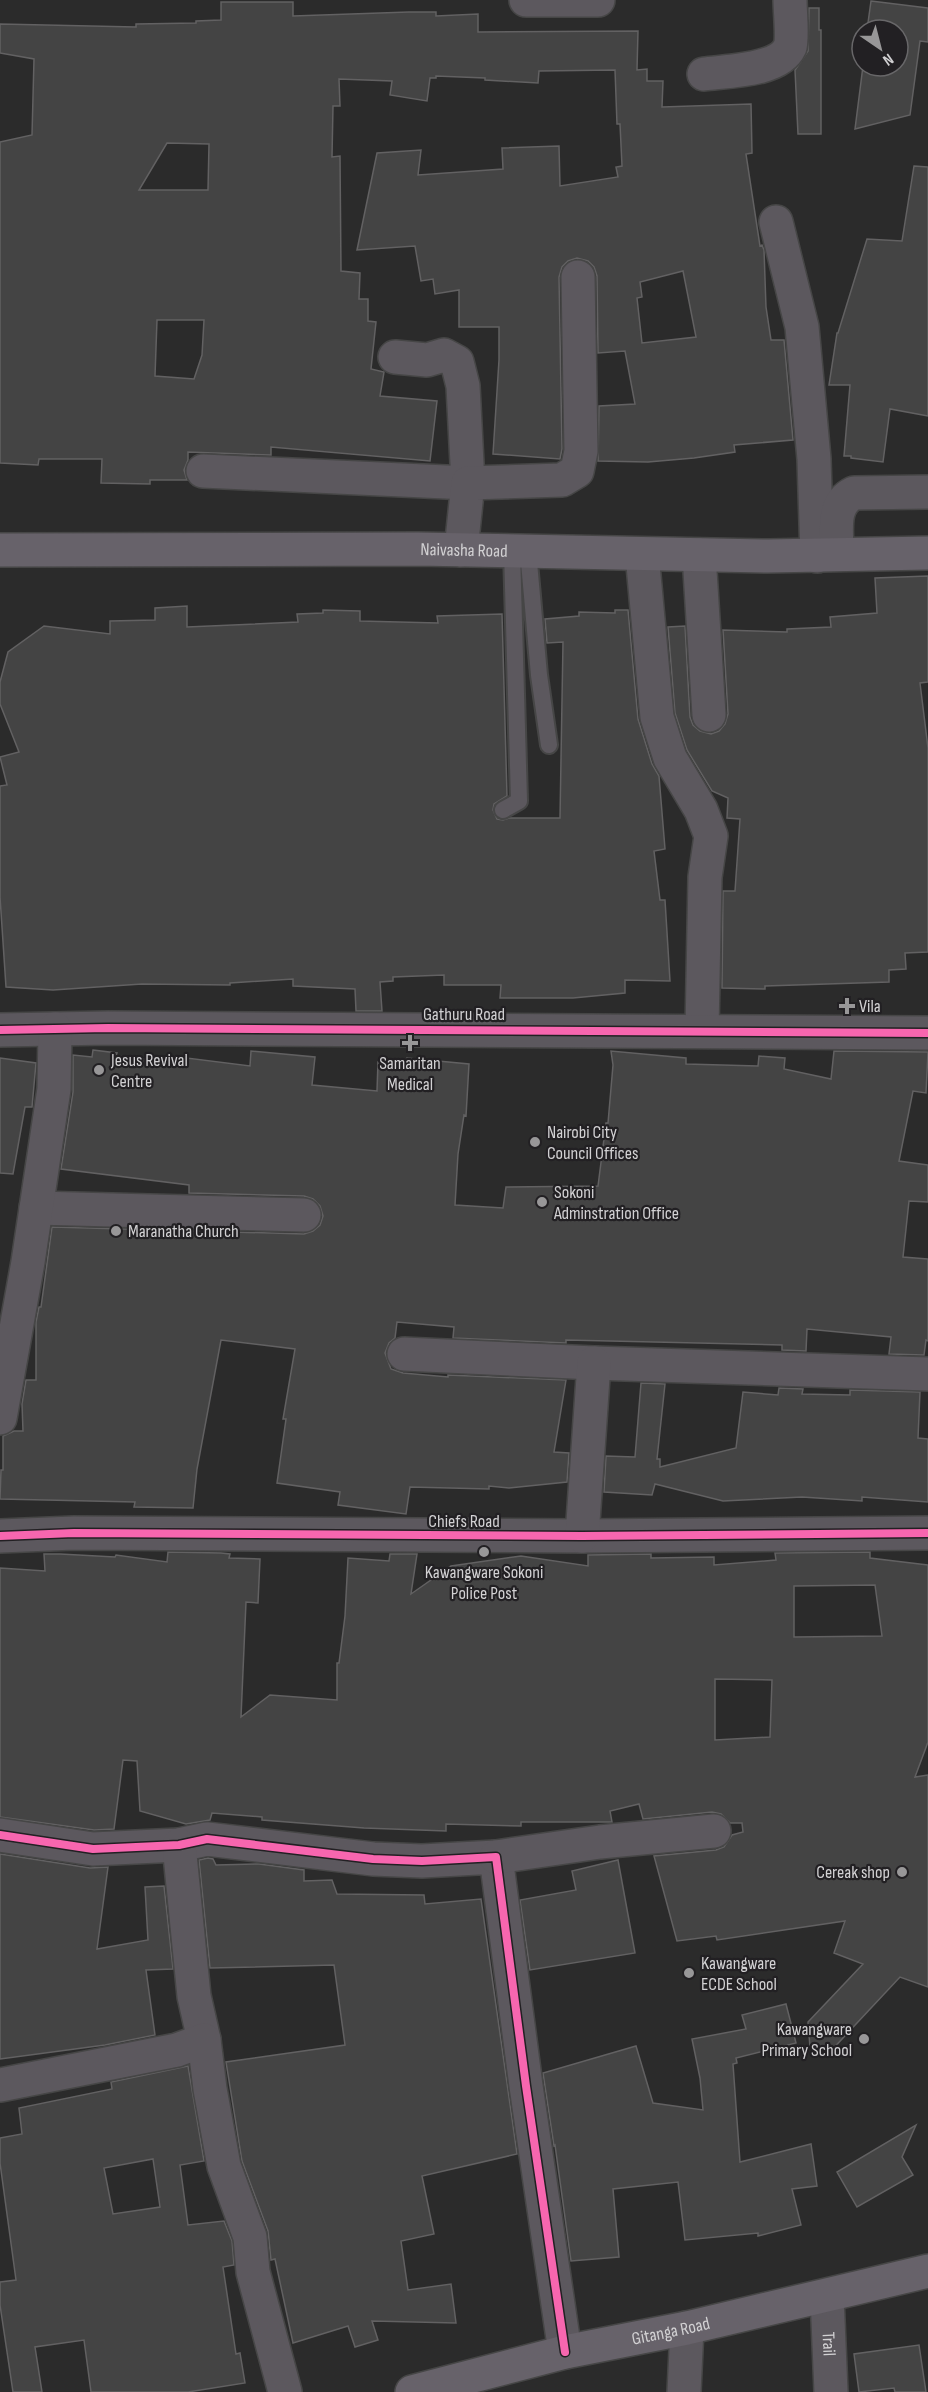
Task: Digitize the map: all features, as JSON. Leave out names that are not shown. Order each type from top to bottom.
[{"type":"main road","name":"Naivasha Road","points":[[0,550],[461,550],[699,555],[928,553]]},
{"type":"main road","name":"Gitanga Road","points":[[412,2392],[565,2352],[687,2328],[826,2296],[915,2272],[928,2271]]},
{"type":"street","points":[[526,0],[598,0]]},
{"type":"street","points":[[704,74],[767,65],[779,60],[790,46],[790,0]]},
{"type":"street","points":[[776,222],[802,327],[814,459],[827,555]]},
{"type":"street","points":[[202,471],[468,483],[562,480],[577,471],[581,451],[578,277]]},
{"type":"street","points":[[395,357],[428,360],[444,355],[457,362],[463,386],[468,483],[461,550]]},
{"type":"street","points":[[827,555],[837,510],[844,498],[854,493],[928,492]]},
{"type":"street","points":[[642,554],[657,717],[670,758],[701,810],[711,836],[705,877],[702,1030]]},
{"type":"street","points":[[699,555],[709,715]]},
{"type":"street","points":[[0,1418],[54,1089],[55,1029]]},
{"type":"street","name":"Gathuru Road","points":[[0,1030],[702,1030],[928,1033]]},
{"type":"street","points":[[36,1208],[304,1215]]},
{"type":"street","points":[[404,1354],[928,1374]]},
{"type":"street","points":[[582,1536],[594,1363]]},
{"type":"street","name":"Chiefs Road","points":[[0,1536],[86,1533],[582,1536],[928,1533]]},
{"type":"street","points":[[0,1835],[93,1849],[179,1845],[207,1839],[373,1859],[433,1860],[496,1857],[600,1842],[714,1831]]},
{"type":"street","points":[[179,1845],[194,1996],[204,2040],[224,2166],[250,2237],[253,2272],[285,2392]]},
{"type":"street","points":[[496,1857],[526,2086],[565,2352]]},
{"type":"street","points":[[0,2085],[177,2050],[204,2040]]},
{"type":"street","name":"Trail","points":[[826,2296],[831,2392]]},
{"type":"street","points":[[684,2392],[687,2328]]},
{"type":"lane","points":[[520,551],[536,642],[549,745]]},
{"type":"lane","points":[[503,810],[519,801],[520,551]]},
{"type":"building","points":[[871,1],[928,8],[928,42],[920,41],[910,115],[855,129],[861,78],[910,78],[910,18],[869,18]]},
{"type":"building","points":[[221,2],[293,2],[293,16],[409,12],[436,12],[436,16],[478,14],[478,32],[638,31],[637,70],[647,69],[647,81],[663,81],[662,107],[751,104],[752,153],[746,154],[760,246],[762,245],[764,250],[766,307],[771,340],[784,340],[793,440],[734,445],[735,452],[694,458],[648,462],[598,461],[599,406],[635,404],[625,351],[598,353],[597,276],[594,267],[588,261],[577,258],[568,261],[562,267],[559,277],[562,449],[560,459],[493,454],[499,327],[459,327],[459,290],[435,294],[433,279],[421,281],[415,246],[357,250],[377,153],[421,150],[418,175],[503,169],[502,148],[559,146],[560,186],[618,177],[616,167],[622,166],[620,124],[617,124],[615,70],[539,71],[538,83],[436,76],[436,78],[430,78],[427,101],[390,95],[392,81],[339,79],[340,106],[333,106],[332,157],[340,156],[341,271],[360,273],[359,299],[368,299],[368,321],[376,322],[371,369],[384,372],[380,396],[437,401],[430,461],[271,447],[271,455],[188,452],[184,470],[187,480],[150,480],[150,484],[101,483],[102,459],[39,459],[38,465],[0,463],[0,142],[32,135],[34,59],[0,53],[0,24],[136,27],[136,24],[196,23],[196,21],[221,20]],"holes":[[[167,143],[209,144],[208,190],[139,190]],[[683,271],[696,337],[642,343],[637,298],[642,297],[640,282]],[[157,320],[204,320],[202,355],[194,379],[155,376]]]},
{"type":"building","points":[[809,8],[819,8],[821,134],[798,134],[795,70],[808,51]]},
{"type":"building","points":[[914,166],[928,167],[928,416],[890,409],[883,462],[851,458],[851,456],[844,456],[850,385],[829,385],[837,333],[867,239],[902,241]]},
{"type":"building","points":[[928,576],[928,682],[920,683],[928,748],[928,952],[905,953],[906,969],[889,970],[889,982],[765,986],[765,989],[722,988],[723,891],[735,891],[740,819],[727,818],[728,798],[712,791],[687,750],[675,713],[668,627],[685,626],[690,717],[693,725],[700,731],[711,734],[719,731],[725,724],[728,714],[723,630],[787,632],[787,629],[831,627],[830,617],[877,613],[875,578]]},
{"type":"building","points":[[187,606],[187,627],[298,622],[297,614],[323,613],[323,610],[360,611],[360,621],[438,623],[437,616],[502,614],[507,796],[494,804],[493,810],[497,819],[503,820],[560,818],[563,642],[547,643],[545,619],[579,616],[579,612],[615,613],[615,610],[628,610],[638,719],[652,764],[659,776],[665,849],[654,851],[660,900],[665,900],[670,981],[625,980],[625,993],[573,998],[500,998],[501,985],[444,985],[444,975],[393,977],[393,981],[380,982],[382,1011],[356,1011],[355,989],[293,986],[293,979],[230,983],[230,985],[142,984],[53,990],[6,987],[0,897],[0,786],[7,785],[0,757],[19,752],[0,704],[0,682],[8,652],[44,626],[110,634],[110,621],[155,620],[155,608]]},
{"type":"building","points":[[93,1050],[117,1053],[116,1056],[170,1062],[171,1056],[250,1066],[251,1051],[315,1057],[312,1085],[377,1091],[378,1062],[407,1062],[407,1058],[469,1064],[466,1116],[464,1115],[458,1154],[455,1205],[503,1208],[506,1187],[598,1186],[606,1123],[608,1123],[613,1065],[611,1051],[686,1058],[686,1064],[758,1066],[759,1056],[785,1058],[784,1069],[831,1079],[834,1051],[928,1052],[926,1093],[913,1091],[899,1161],[928,1165],[928,1202],[909,1201],[903,1257],[928,1259],[928,1341],[926,1340],[924,1355],[889,1354],[891,1337],[807,1329],[806,1351],[782,1350],[782,1345],[566,1340],[566,1343],[453,1338],[454,1327],[397,1322],[395,1338],[389,1343],[385,1353],[391,1369],[403,1373],[448,1377],[448,1375],[566,1380],[554,1452],[569,1453],[567,1482],[509,1488],[489,1486],[489,1489],[410,1487],[406,1514],[338,1505],[340,1492],[277,1483],[286,1419],[283,1419],[295,1349],[221,1340],[197,1469],[193,1508],[134,1507],[135,1502],[0,1499],[3,1436],[14,1431],[23,1431],[22,1404],[26,1380],[36,1380],[36,1322],[39,1307],[41,1307],[52,1227],[304,1234],[320,1225],[323,1216],[320,1206],[313,1199],[304,1196],[189,1193],[189,1185],[61,1169],[73,1092],[73,1055],[92,1057]]},
{"type":"building","points":[[0,1058],[36,1063],[32,1107],[25,1107],[13,1174],[0,1173]]},
{"type":"building","points":[[641,1383],[665,1384],[657,1459],[660,1459],[660,1467],[736,1448],[743,1392],[778,1395],[779,1388],[803,1389],[802,1394],[850,1395],[850,1390],[920,1392],[918,1438],[928,1439],[928,1502],[862,1497],[862,1501],[802,1497],[723,1501],[655,1484],[652,1495],[604,1492],[606,1456],[635,1457]]},
{"type":"building","points":[[168,1552],[221,1553],[230,1554],[229,1558],[260,1559],[258,1603],[246,1602],[241,1717],[270,1695],[337,1700],[337,1663],[339,1663],[345,1616],[348,1558],[389,1561],[390,1554],[417,1554],[411,1594],[451,1566],[521,1556],[588,1566],[588,1555],[651,1554],[651,1558],[714,1557],[714,1565],[776,1560],[775,1553],[870,1552],[870,1558],[928,1565],[928,1742],[915,1777],[928,1775],[928,1987],[900,1977],[828,2054],[810,2047],[808,2022],[863,1964],[834,1953],[845,1921],[717,1940],[716,1936],[677,1941],[654,1856],[716,1850],[724,1847],[732,1835],[743,1832],[742,1823],[730,1823],[721,1814],[712,1812],[643,1819],[639,1804],[610,1811],[612,1822],[521,1822],[521,1826],[446,1824],[446,1831],[364,1828],[262,1820],[262,1817],[212,1813],[210,1820],[186,1824],[140,1811],[137,1761],[123,1760],[114,1829],[94,1830],[0,1817],[0,1568],[45,1571],[44,1554],[115,1557],[116,1555],[167,1562]],"holes":[[[875,1585],[882,1636],[794,1637],[794,1586]],[[715,1679],[772,1680],[770,1737],[715,1740]]]},
{"type":"building","points":[[0,1854],[90,1868],[108,1867],[97,1949],[148,1940],[145,1887],[164,1886],[173,1969],[146,1970],[155,2035],[105,2045],[0,2059]]},
{"type":"building","points":[[213,1859],[216,1865],[259,1864],[304,1870],[304,1881],[332,1880],[337,1894],[424,1895],[425,1904],[481,1899],[517,2154],[422,2176],[434,2234],[401,2241],[408,2290],[451,2284],[456,2323],[372,2321],[378,2340],[355,2347],[348,2326],[293,2343],[275,2259],[271,2260],[268,2231],[242,2161],[226,2062],[345,2045],[334,1965],[210,1968],[199,1860]]},
{"type":"building","points":[[618,1860],[635,1953],[530,1970],[520,1900],[576,1890],[572,1871]]},
{"type":"building","points":[[786,2004],[796,2043],[736,2058],[737,2063],[733,2064],[740,2162],[811,2144],[817,2186],[792,2189],[801,2225],[758,2236],[758,2233],[685,2240],[678,2182],[613,2189],[619,2257],[571,2261],[543,2073],[636,2046],[653,2103],[703,2110],[700,2078],[692,2039],[746,2029],[742,2015]]},
{"type":"building","points":[[188,2066],[204,2161],[180,2165],[188,2225],[224,2221],[232,2241],[234,2265],[223,2267],[236,2354],[240,2353],[245,2383],[188,2392],[91,2392],[84,2340],[35,2347],[42,2392],[13,2392],[0,2305],[0,2282],[16,2280],[0,2163],[0,2138],[22,2134],[19,2108],[112,2089],[111,2082]],"holes":[[[153,2159],[160,2207],[113,2214],[104,2168]]]},
{"type":"building","points":[[916,2125],[902,2157],[913,2175],[857,2207],[837,2172]]},
{"type":"building","points":[[919,2345],[926,2392],[895,2392],[894,2388],[859,2392],[854,2354]]},
{"type":"cycle path","points":[[0,1030],[108,1028],[928,1033]]},
{"type":"cycle path","points":[[0,1536],[74,1533],[582,1536],[928,1533]]},
{"type":"cycle path","points":[[0,1835],[93,1849],[179,1845],[207,1839],[373,1859],[422,1861],[496,1857],[526,2086],[565,2352]]},
{"type":"place","name":"Vila","points":[[847,1006]]},
{"type":"place","name":"Samaritan Medical","points":[[410,1043]]},
{"type":"place","name":"Jesus Revival Centre","points":[[99,1070]]},
{"type":"place","name":"Nairobi City Council Offices","points":[[535,1142]]},
{"type":"place","name":"Sokoni Adminstration Office","points":[[542,1202]]},
{"type":"place","name":"Maranatha Church","points":[[116,1231]]},
{"type":"place","name":"Kawangware Sokoni Police Post","points":[[484,1552]]},
{"type":"place","name":"Cereak shop","points":[[902,1872]]},
{"type":"place","name":"Kawangware ECDE School","points":[[689,1973]]},
{"type":"place","name":"Kawangware Primary School","points":[[864,2039]]}]
